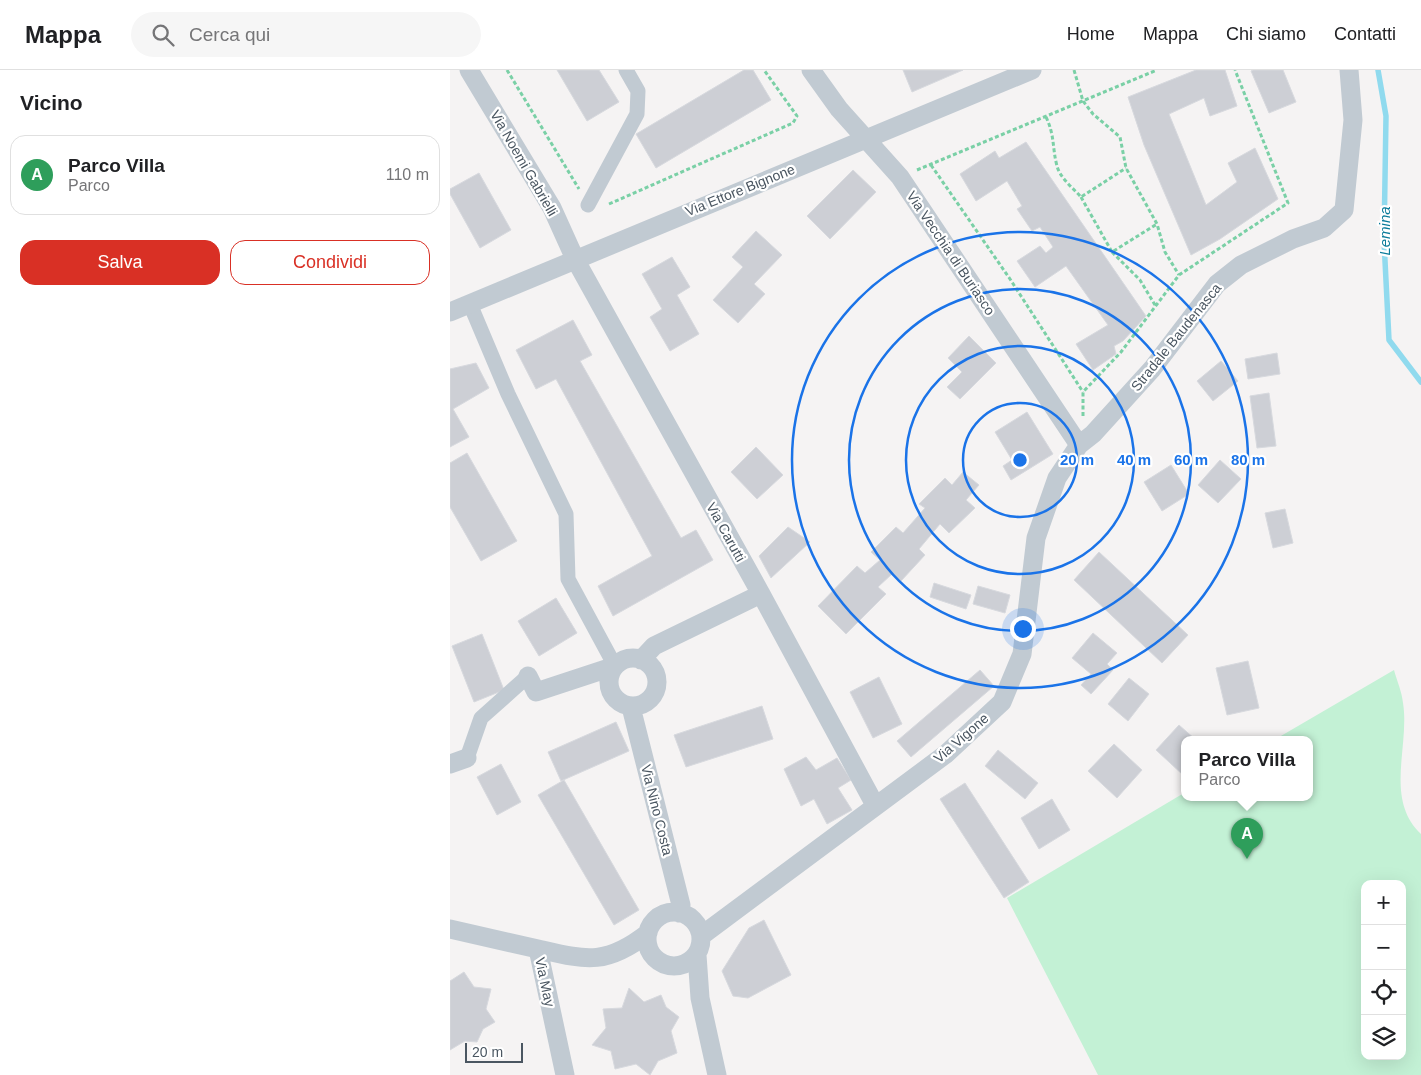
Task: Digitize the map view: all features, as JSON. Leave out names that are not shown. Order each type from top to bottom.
[{"type":"street","name":"Via Noemi Gabrielli","points":[[469,70],[552,208],[575,260]]},
{"type":"street","points":[[588,205],[637,114],[638,91],[626,70]]},
{"type":"street","name":"Via Vecchia di Buriasco","points":[[811,70],[839,109],[900,177],[1086,440]]},
{"type":"street","name":"Via Ettore Bignone","points":[[450,312],[1032,70]]},
{"type":"street","name":"Stradale Baudenasca","points":[[1086,440],[1152,369],[1217,284],[1242,265],[1294,239],[1324,228],[1344,210],[1352,120],[1349,70]]},
{"type":"street","name":"Via Carutti","points":[[575,260],[761,594],[875,805]]},
{"type":"street","points":[[470,304],[508,394],[566,514],[568,579],[615,666]]},
{"type":"street","name":"Via Vigone","points":[[701,936],[946,754],[1002,702],[1022,654],[1036,538],[1057,478],[1086,440]]},
{"type":"street","points":[[641,660],[654,646],[761,594]]},
{"type":"street","points":[[458,761],[481,718],[528,676],[536,692],[615,666],[627,659],[641,660],[654,669],[657,676],[656,691],[646,703],[631,706],[617,700],[610,687],[609,680],[615,666]]},
{"type":"street","name":"Via Nino Costa","points":[[631,706],[681,905],[679,913]]},
{"type":"street","points":[[538,948],[583,959],[606,956],[642,943],[651,925],[663,914],[679,913],[694,921],[701,936],[697,955],[700,998],[717,1075]]},
{"type":"street","name":"Via May","points":[[450,929],[538,948],[565,1075]]},
{"type":"street","points":[[642,943],[660,962],[676,966],[685,964],[697,955]]},
{"type":"street","points":[[676,966],[700,998]]},
{"type":"path","points":[[507,70],[588,205],[595,210],[793,123],[797,116],[764,70]]},
{"type":"path","points":[[1074,70],[1083,101],[1093,114],[1120,137],[1126,168],[1157,224],[1165,252],[1179,275]]},
{"type":"path","points":[[900,177],[1156,70]]},
{"type":"path","points":[[1083,392],[1121,352],[1179,275],[1288,203],[1235,70]]},
{"type":"path","points":[[1046,117],[1053,132],[1057,167],[1063,178],[1081,197],[1112,252],[1140,280],[1155,305]]},
{"type":"path","points":[[930,165],[1010,279],[1083,392],[1083,418],[1086,440]]},
{"type":"path","points":[[1081,197],[1126,168]]},
{"type":"path","points":[[1112,252],[1157,224]]},
{"type":"green space","points":[[1394,670],[1401,691],[1404,720],[1401,789],[1404,805],[1410,820],[1421,834],[1421,1075],[1098,1075],[1007,898],[1181,795],[1181,801],[1313,801],[1313,736],[1281,736]]},
{"type":"building","points":[[557,70],[599,70],[619,102],[587,121]]},
{"type":"building","points":[[744,70],[753,70],[771,100],[656,168],[636,134]]},
{"type":"building","points":[[903,70],[963,70],[912,92]]},
{"type":"building","points":[[1196,70],[1225,70],[1237,106],[1210,116],[1204,98],[1169,114],[1206,205],[1237,182],[1228,163],[1255,148],[1278,199],[1220,239],[1191,255],[1144,145],[1128,97]]},
{"type":"building","points":[[1283,70],[1296,102],[1269,113],[1251,71]]},
{"type":"building","points":[[1026,142],[1146,316],[1123,341],[1114,346],[1116,354],[1093,370],[1076,344],[1108,325],[1066,266],[1035,287],[1017,261],[1040,246],[1046,253],[1053,247],[1040,227],[1032,231],[1017,209],[1022,206],[1007,181],[976,201],[960,174],[995,151],[999,158]]},
{"type":"building","points":[[853,170],[876,192],[830,239],[807,216]]},
{"type":"building","points":[[479,173],[511,230],[480,248],[450,194],[450,189]]},
{"type":"building","points":[[756,231],[782,255],[754,284],[765,294],[738,323],[713,300],[743,267],[732,257]]},
{"type":"building","points":[[672,257],[690,287],[677,295],[699,334],[670,351],[650,317],[662,309],[642,274]]},
{"type":"building","points":[[573,320],[592,355],[580,361],[681,538],[696,530],[713,560],[613,616],[598,586],[652,556],[556,379],[536,389],[516,350]]},
{"type":"building","points":[[969,336],[996,363],[960,399],[947,387],[962,372],[948,358]]},
{"type":"building","points":[[1277,353],[1280,374],[1248,379],[1245,359]]},
{"type":"building","points":[[1221,361],[1238,381],[1213,401],[1197,381]]},
{"type":"building","points":[[476,363],[489,388],[453,409],[469,437],[450,447],[450,369]]},
{"type":"building","points":[[1269,393],[1276,446],[1257,448],[1250,396]]},
{"type":"building","points":[[1027,412],[1053,454],[1011,480],[1003,466],[1012,460],[995,432]]},
{"type":"building","points":[[756,447],[783,475],[757,499],[731,472]]},
{"type":"building","points":[[467,453],[517,541],[481,561],[450,507],[450,463]]},
{"type":"building","points":[[1220,460],[1241,479],[1218,503],[1198,485]]},
{"type":"building","points":[[1171,465],[1189,494],[1162,511],[1144,482]]},
{"type":"building","points":[[963,472],[979,485],[966,500],[975,508],[949,533],[940,524],[919,549],[925,555],[901,581],[893,573],[878,587],[886,594],[846,634],[818,606],[857,566],[865,573],[880,560],[871,552],[896,527],[903,533],[925,508],[919,504],[945,478],[952,485]]},
{"type":"building","points":[[1285,509],[1293,543],[1273,548],[1265,513]]},
{"type":"building","points":[[788,527],[810,542],[771,578],[759,556]]},
{"type":"building","points":[[1099,552],[1188,635],[1162,663],[1074,580]]},
{"type":"building","points":[[934,583],[971,595],[966,609],[930,597]]},
{"type":"building","points":[[978,586],[1010,595],[1005,613],[973,604]]},
{"type":"building","points":[[556,598],[577,633],[539,656],[518,621]]},
{"type":"building","points":[[1093,633],[1117,653],[1107,664],[1113,670],[1091,694],[1081,685],[1091,674],[1072,658]]},
{"type":"building","points":[[482,634],[504,690],[474,702],[452,646]]},
{"type":"building","points":[[1248,661],[1259,708],[1227,715],[1216,668]]},
{"type":"building","points":[[980,670],[994,686],[911,757],[897,741]]},
{"type":"building","points":[[879,677],[902,724],[873,738],[850,692]]},
{"type":"building","points":[[1129,678],[1149,694],[1128,721],[1108,704]]},
{"type":"building","points":[[762,706],[773,739],[686,767],[674,735]]},
{"type":"building","points":[[616,722],[629,751],[561,781],[548,752]]},
{"type":"building","points":[[1179,725],[1191,736],[1181,736],[1181,773],[1156,750]]},
{"type":"building","points":[[1114,744],[1142,770],[1117,798],[1088,771]]},
{"type":"building","points":[[998,750],[1038,783],[1025,799],[985,766]]},
{"type":"building","points":[[806,757],[816,770],[837,758],[851,780],[838,788],[852,810],[827,824],[814,799],[801,806],[784,769]]},
{"type":"building","points":[[501,764],[521,802],[497,815],[477,777]]},
{"type":"building","points":[[564,780],[639,910],[614,925],[538,795]]},
{"type":"building","points":[[965,783],[1029,882],[1004,898],[940,799]]},
{"type":"building","points":[[1052,799],[1070,830],[1039,849],[1021,818]]},
{"type":"building","points":[[764,920],[791,975],[748,998],[733,996],[722,971],[749,928]]},
{"type":"building","points":[[464,972],[474,987],[491,989],[486,1009],[495,1022],[483,1029],[477,1042],[465,1041],[450,1050],[450,981]]},
{"type":"building","points":[[629,988],[644,1002],[661,995],[666,1007],[679,1017],[671,1031],[677,1053],[658,1061],[650,1075],[636,1064],[615,1069],[611,1051],[592,1045],[606,1028],[603,1009],[622,1008]]},
{"type":"waterway","name":"Lemina","points":[[1378,70],[1386,116],[1384,241],[1389,340],[1421,382]]},
{"type":"place","name":"Parco Villa","points":[[1247,859]]}]
